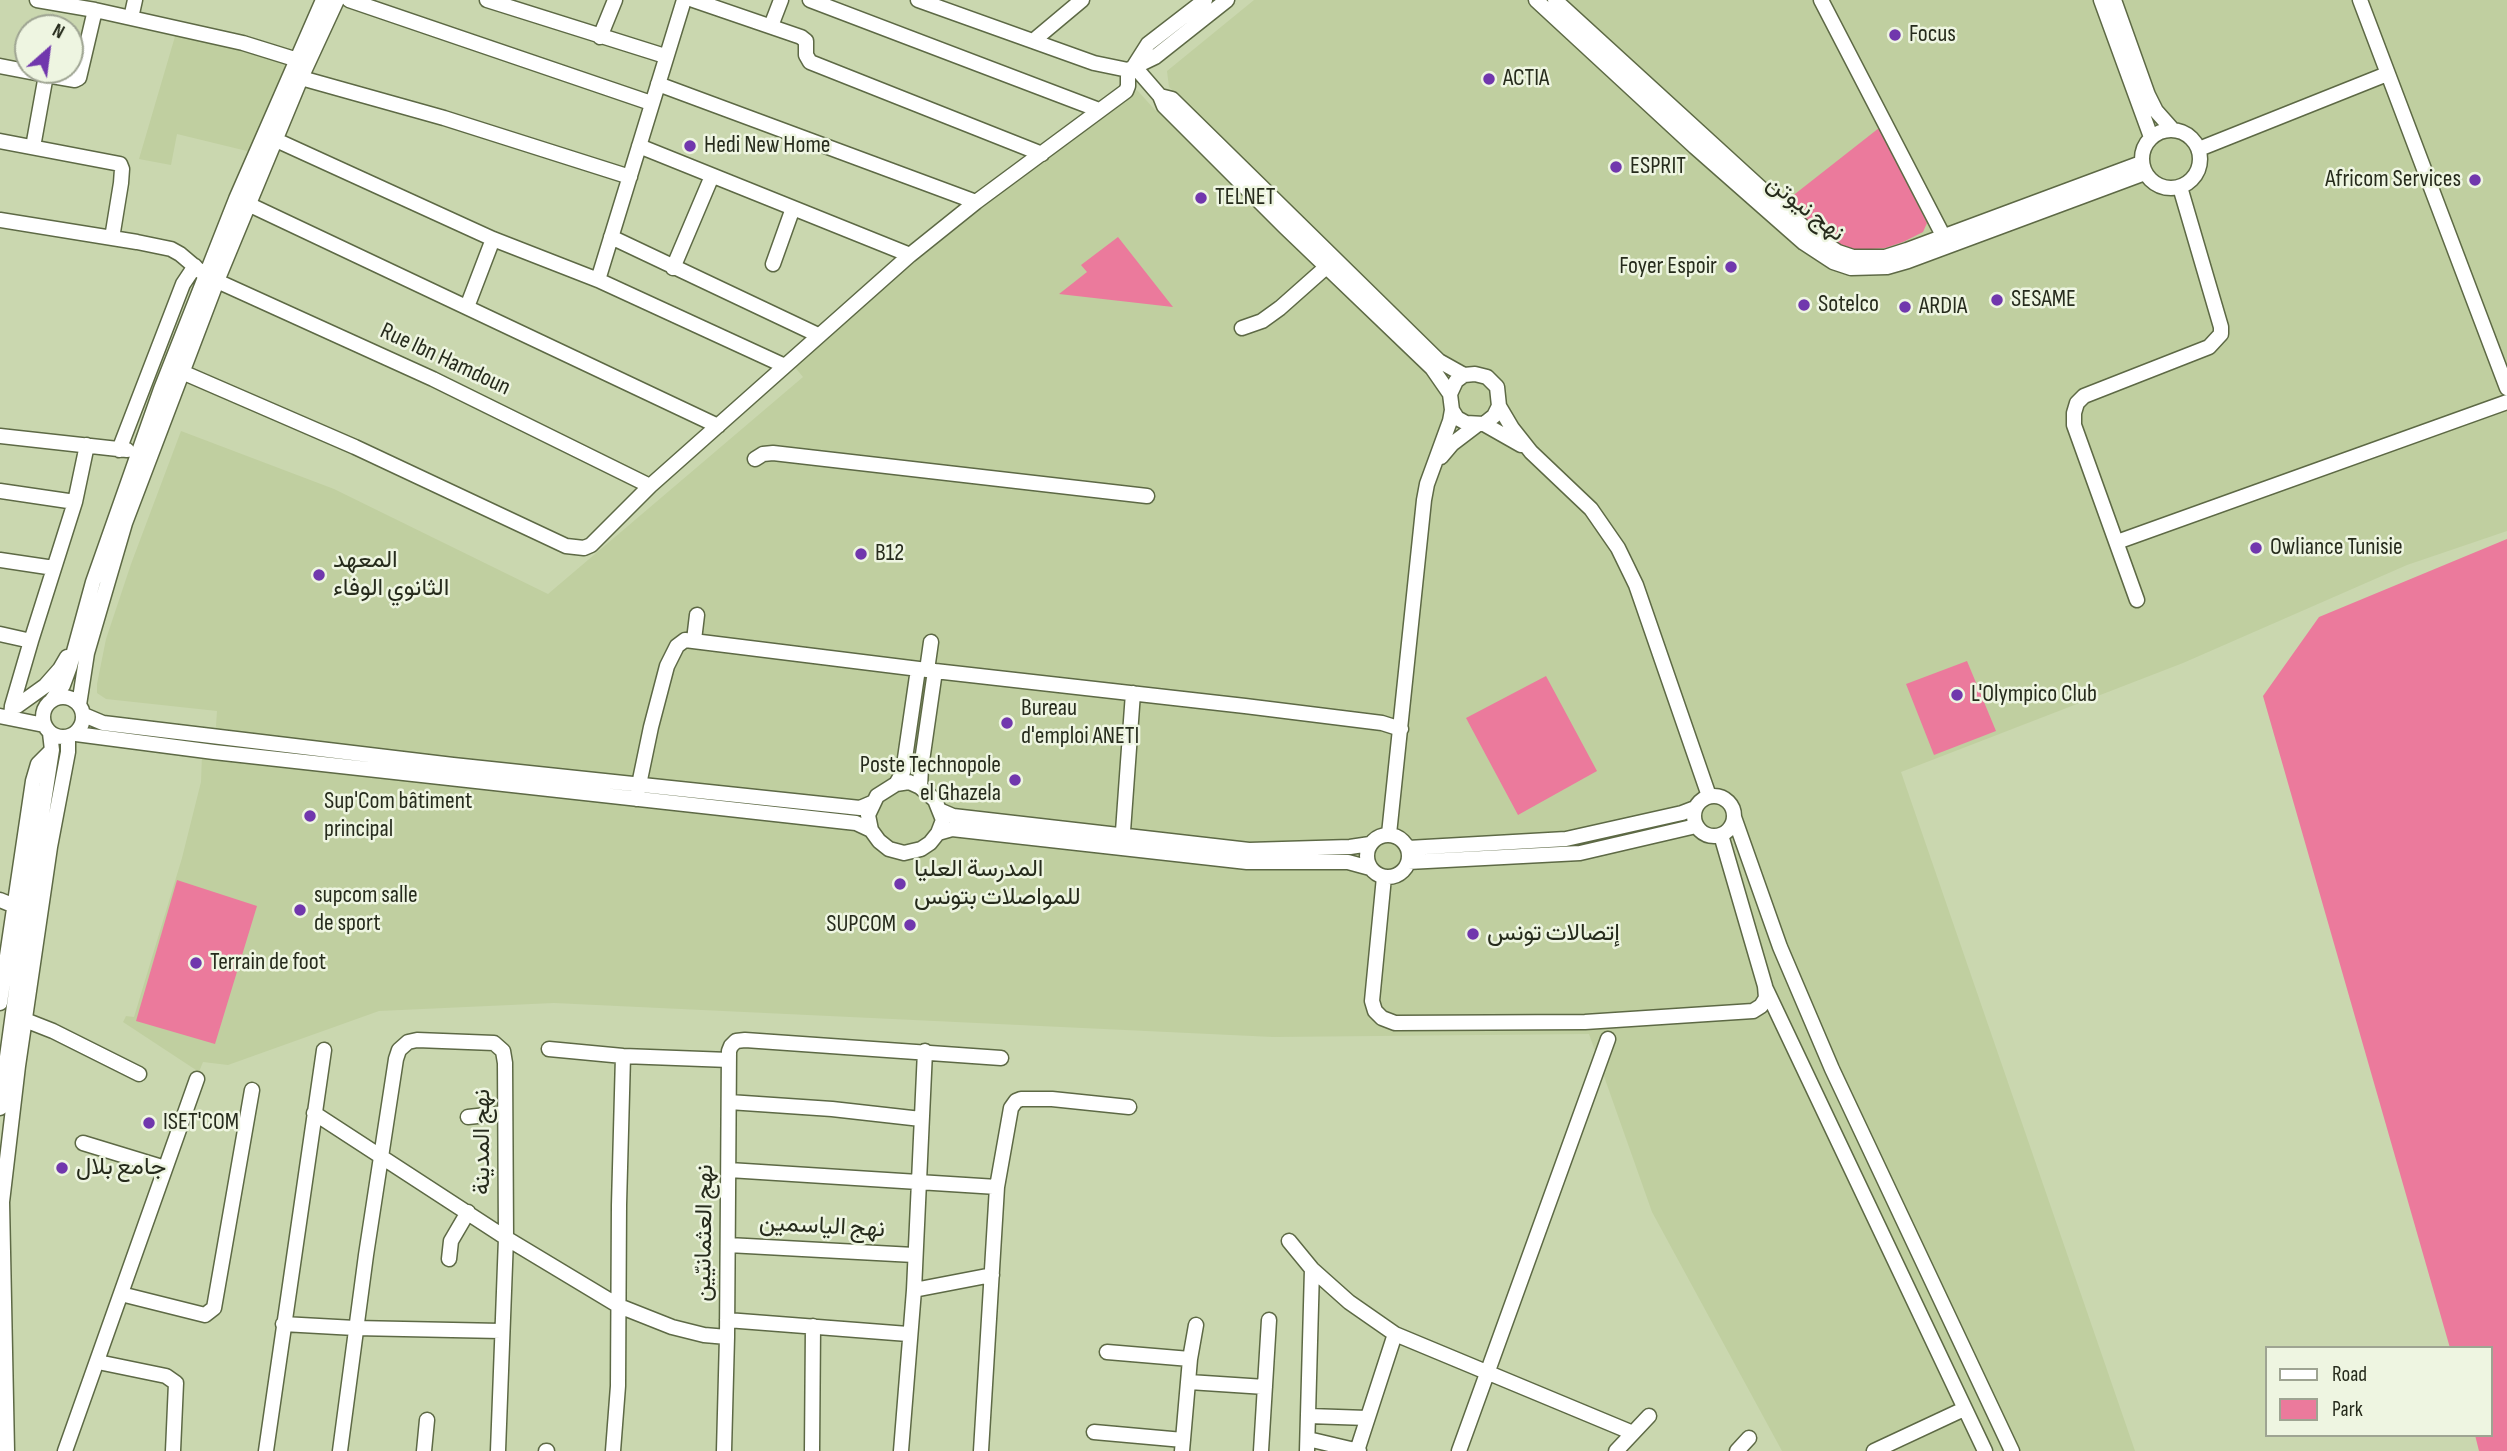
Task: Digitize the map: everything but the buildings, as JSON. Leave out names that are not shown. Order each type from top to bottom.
[{"type":"street","points":[[40,0],[243,43],[301,61]]},
{"type":"street","points":[[131,18],[135,0]]},
{"type":"street","points":[[0,1003],[2,972],[52,750],[43,711],[63,685],[93,582],[206,274],[295,76],[323,0]]},
{"type":"street","points":[[301,61],[337,0]]},
{"type":"street","points":[[349,0],[651,103]]},
{"type":"street","points":[[487,0],[665,56]]},
{"type":"street","points":[[600,37],[615,0]]},
{"type":"street","points":[[598,280],[684,0]]},
{"type":"street","points":[[693,0],[805,39],[806,55],[810,62],[1042,154]]},
{"type":"street","points":[[771,26],[781,0]]},
{"type":"street","points":[[810,0],[1100,110]]},
{"type":"street","points":[[918,0],[1094,63],[1131,68],[1155,57],[1227,0]]},
{"type":"street","points":[[948,0],[956,14]]},
{"type":"street","points":[[1033,40],[1063,6],[1082,0]]},
{"type":"street","points":[[182,372],[379,458],[576,549],[591,545],[650,486],[910,255],[976,202],[1127,90],[1131,68],[1148,44],[1205,0]]},
{"type":"street","name":"نهج نيوتن","points":[[1535,0],[1695,148],[1804,243],[1833,262],[1851,268],[1859,263]]},
{"type":"street","name":"نهج نيوتن","points":[[1555,0],[1811,234],[1859,263],[1887,267],[1946,241],[2143,168]]},
{"type":"street","points":[[1821,0],[1946,241]]},
{"type":"street","points":[[2101,0],[2151,137]]},
{"type":"street","points":[[2114,0],[2148,95],[2156,111],[2172,129]]},
{"type":"street","points":[[2360,0],[2507,388]]},
{"type":"street","points":[[84,57],[95,10]]},
{"type":"street","points":[[1131,68],[1160,96],[1172,99],[1289,223],[1439,361],[1464,375],[1487,377],[1497,387],[1499,406],[1531,452],[1591,509],[1618,548],[1636,585],[1709,796]]},
{"type":"street","points":[[2199,149],[2386,74]]},
{"type":"street","points":[[7,1451],[2,1202],[6,1153],[55,817],[72,736],[80,729],[87,653],[125,523],[182,372],[206,274],[250,205],[276,140],[295,76]]},
{"type":"street","points":[[295,76],[444,118],[630,177]]},
{"type":"street","points":[[658,83],[976,202]]},
{"type":"street","points":[[33,147],[44,84]]},
{"type":"street","points":[[2172,129],[2184,132],[2193,139],[2199,149],[2200,161],[2197,172],[2190,181],[2180,187],[2169,188],[2158,186],[2143,168],[2144,146],[2151,137],[2172,129]]},
{"type":"street","points":[[276,140],[493,239],[598,280],[785,366]]},
{"type":"street","points":[[0,141],[120,164],[121,183],[112,238]]},
{"type":"street","points":[[639,146],[910,255]]},
{"type":"street","points":[[673,268],[712,176]]},
{"type":"street","points":[[2137,600],[2074,425],[2074,413],[2077,403],[2084,396],[2209,347],[2221,334],[2180,187]]},
{"type":"street","points":[[250,205],[718,426]]},
{"type":"street","points":[[773,264],[793,208]]},
{"type":"street","name":"Rue Ibn Hamdoun","points":[[0,220],[162,246],[180,254],[206,274],[433,379],[650,486]]},
{"type":"street","points":[[611,237],[818,335]]},
{"type":"street","points":[[467,307],[493,239]]},
{"type":"street","points":[[1242,328],[1262,321],[1280,308],[1331,263]]},
{"type":"street","points":[[1331,263],[1432,368],[1450,394],[1452,410],[1424,500],[1389,834]]},
{"type":"street","points":[[119,450],[183,284],[206,274]]},
{"type":"street","points":[[1450,394],[1456,382],[1464,375]]},
{"type":"street","points":[[2118,542],[2507,402]]},
{"type":"street","points":[[1438,461],[1452,444],[1494,416],[1499,406]]},
{"type":"street","points":[[1452,410],[1457,418],[1466,423],[1480,424],[1531,452]]},
{"type":"street","points":[[0,436],[119,450],[127,450],[142,443]]},
{"type":"street","points":[[8,710],[75,502],[87,445]]},
{"type":"street","points":[[755,459],[763,454],[773,453],[1147,496]]},
{"type":"street","points":[[0,491],[75,502]]},
{"type":"street","points":[[0,560],[54,568]]},
{"type":"street","points":[[694,640],[697,615]]},
{"type":"street","points":[[0,635],[31,640]]},
{"type":"street","points":[[8,710],[45,685],[60,669],[77,637]]},
{"type":"street","points":[[636,799],[667,666],[681,641],[694,640],[1382,723],[1401,729]]},
{"type":"street","points":[[920,787],[930,642]]},
{"type":"street","points":[[897,784],[903,772],[927,670]]},
{"type":"street","points":[[1122,843],[1133,693]]},
{"type":"street","points":[[8,710],[49,703],[58,697],[70,698],[81,710],[103,723],[128,727],[860,808],[874,802]]},
{"type":"street","points":[[8,710],[47,729],[55,736],[856,823],[871,830]]},
{"type":"street","points":[[908,782],[920,787],[935,800],[943,820],[938,833],[921,849],[904,853],[889,849],[871,830],[868,815],[877,796],[897,784],[908,782]]},
{"type":"street","points":[[1408,855],[1566,839],[1682,813],[1695,808],[1703,798],[1709,796],[1719,796],[1728,801],[1780,947],[1832,1069],[2012,1451]]},
{"type":"street","points":[[1695,808],[1696,826],[1703,833],[1712,836],[1721,835],[1732,825],[1734,817]]},
{"type":"street","points":[[939,810],[953,816],[1247,862],[1349,862],[1370,868],[1384,877],[1399,874],[1408,855]]},
{"type":"street","points":[[1408,855],[1580,853],[1696,826]]},
{"type":"street","points":[[938,833],[952,829],[1249,850],[1370,844]]},
{"type":"street","points":[[1370,868],[1366,852],[1377,837],[1389,834],[1396,836],[1408,855]]},
{"type":"street","points":[[1721,835],[1765,986],[1984,1451]]},
{"type":"street","points":[[1384,877],[1372,1001],[1375,1011],[1382,1018],[1395,1023],[1586,1022],[1753,1011],[1762,1006],[1766,998],[1765,986]]},
{"type":"street","points":[[0,900],[16,911]]},
{"type":"street","points":[[0,1108],[16,911]]},
{"type":"street","points":[[25,1020],[139,1074]]},
{"type":"street","points":[[1459,1451],[1608,1039]]},
{"type":"street","name":"نهج المدينة","points":[[380,1156],[399,1050],[408,1042],[417,1040],[486,1041],[499,1046],[503,1051],[505,1063],[506,1238],[498,1451]]},
{"type":"street","points":[[549,1049],[623,1056],[729,1060],[730,1048],[736,1041],[759,1041],[1000,1058]]},
{"type":"street","points":[[266,1451],[324,1050]]},
{"type":"street","points":[[901,1451],[908,1334],[914,1290],[925,1051]]},
{"type":"street","points":[[613,1451],[619,1306],[618,1205],[623,1056]]},
{"type":"street","name":"نهج العثمانيّين","points":[[724,1451],[729,1060]]},
{"type":"street","points":[[65,1451],[197,1079]]},
{"type":"street","points":[[121,1294],[205,1315],[214,1308],[252,1090]]},
{"type":"street","points":[[981,1451],[997,1187],[1011,1108],[1021,1099],[1052,1099],[1129,1107]]},
{"type":"street","points":[[729,1102],[832,1109],[920,1119]]},
{"type":"street","points":[[314,1113],[506,1238],[619,1306],[672,1327],[704,1335],[727,1337]]},
{"type":"street","points":[[468,1117],[505,1113]]},
{"type":"street","points":[[83,1143],[165,1168]]},
{"type":"street","points":[[340,1451],[380,1156]]},
{"type":"street","points":[[729,1170],[997,1187]]},
{"type":"street","points":[[449,1259],[451,1241],[468,1212]]},
{"type":"street","points":[[1289,1241],[1312,1269],[1349,1302],[1395,1334],[1633,1433]]},
{"type":"street","name":"نهج الياسمين","points":[[728,1245],[914,1255]]},
{"type":"street","points":[[1312,1269],[1307,1445],[1358,1451],[1395,1334]]},
{"type":"street","points":[[914,1290],[992,1275]]},
{"type":"street","points":[[727,1320],[908,1334]]},
{"type":"street","points":[[1261,1451],[1269,1320]]},
{"type":"street","points":[[284,1324],[501,1331]]},
{"type":"street","points":[[1094,1432],[1182,1445],[1196,1325]]},
{"type":"street","points":[[812,1451],[813,1326]]},
{"type":"street","points":[[1107,1352],[1190,1359]]},
{"type":"street","points":[[98,1362],[166,1376],[176,1383],[173,1451]]},
{"type":"street","points":[[1189,1382],[1265,1387]]},
{"type":"street","points":[[1874,1451],[1964,1409]]},
{"type":"street","points":[[1309,1416],[1367,1418]]},
{"type":"street","points":[[1616,1451],[1649,1416]]},
{"type":"street","points":[[424,1451],[427,1420]]},
{"type":"street","points":[[1737,1451],[1749,1438]]},
{"type":"shaded area","points":[[1254,0],[2507,0],[2507,531],[2407,565],[2183,663],[1901,772],[2135,1451],[1782,1451],[1652,1212],[1589,1034],[1273,1037],[554,1003],[379,1011],[228,1065],[203,1062],[199,1072],[123,1022],[126,1016],[134,1017],[182,858],[201,782],[202,754],[214,755],[217,711],[106,699],[97,693],[106,639],[181,431],[334,489],[548,594],[803,377],[794,366],[929,248],[1137,90],[1156,111],[1177,95],[1169,87],[1167,71]]},
{"type":"shaded area","points":[[176,33],[289,61],[251,152],[177,134],[171,165],[139,159]]},
{"type":"green space","points":[[1879,128],[1927,223],[1923,232],[1903,242],[1885,248],[1857,250],[1841,245],[1816,229],[1786,201]]},
{"type":"green space","points":[[1118,237],[1173,307],[1059,294],[1087,272],[1081,265]]},
{"type":"green space","points":[[2507,539],[2507,1451],[2479,1451],[2476,1437],[2493,1437],[2493,1346],[2449,1346],[2263,696],[2319,617]]},
{"type":"green space","name":"L'Olympico Club","points":[[1967,661],[1996,731],[1934,755],[1906,684]]},
{"type":"green space","points":[[1546,676],[1597,771],[1518,815],[1466,718]]},
{"type":"green space","name":"Terrain de foot","points":[[177,880],[257,906],[215,1044],[136,1021]]},
{"type":"place","name":"Focus","points":[[1895,35]]},
{"type":"place","name":"ACTIA","points":[[1489,79]]},
{"type":"place","name":"Hedi New Home","points":[[690,146]]},
{"type":"place","name":"ESPRIT","points":[[1616,167]]},
{"type":"place","name":"Africom Services","points":[[2475,180]]},
{"type":"place","name":"TELNET","points":[[1201,198]]},
{"type":"place","name":"Foyer Espoir","points":[[1731,267]]},
{"type":"place","name":"SESAME","points":[[1997,300]]},
{"type":"place","name":"Sotelco","points":[[1804,305]]},
{"type":"place","name":"ARDIA","points":[[1905,307]]},
{"type":"place","name":"Owliance Tunisie","points":[[2256,548]]},
{"type":"place","name":"B12","points":[[861,554]]},
{"type":"place","name":"المعهد الثانوي الوفاء","points":[[319,575]]},
{"type":"place","name":"L'Olympico Club","points":[[1957,695]]},
{"type":"place","name":"Bureau d'emploi ANETI","points":[[1007,723]]},
{"type":"place","name":"Poste Technopole el Ghazela","points":[[1015,780]]},
{"type":"place","name":"Sup'Com bâtiment principal","points":[[310,816]]},
{"type":"place","name":"المدرسة العليا للمواصلات بتونس","points":[[900,884]]},
{"type":"place","name":"supcom salle de sport","points":[[300,910]]},
{"type":"place","name":"SUPCOM","points":[[910,925]]},
{"type":"place","name":"إتصالات تونس","points":[[1473,934]]},
{"type":"place","name":"Terrain de foot","points":[[196,963]]},
{"type":"place","name":"ISET'COM","points":[[149,1123]]},
{"type":"place","name":"جامع بلال","points":[[62,1168]]}]
